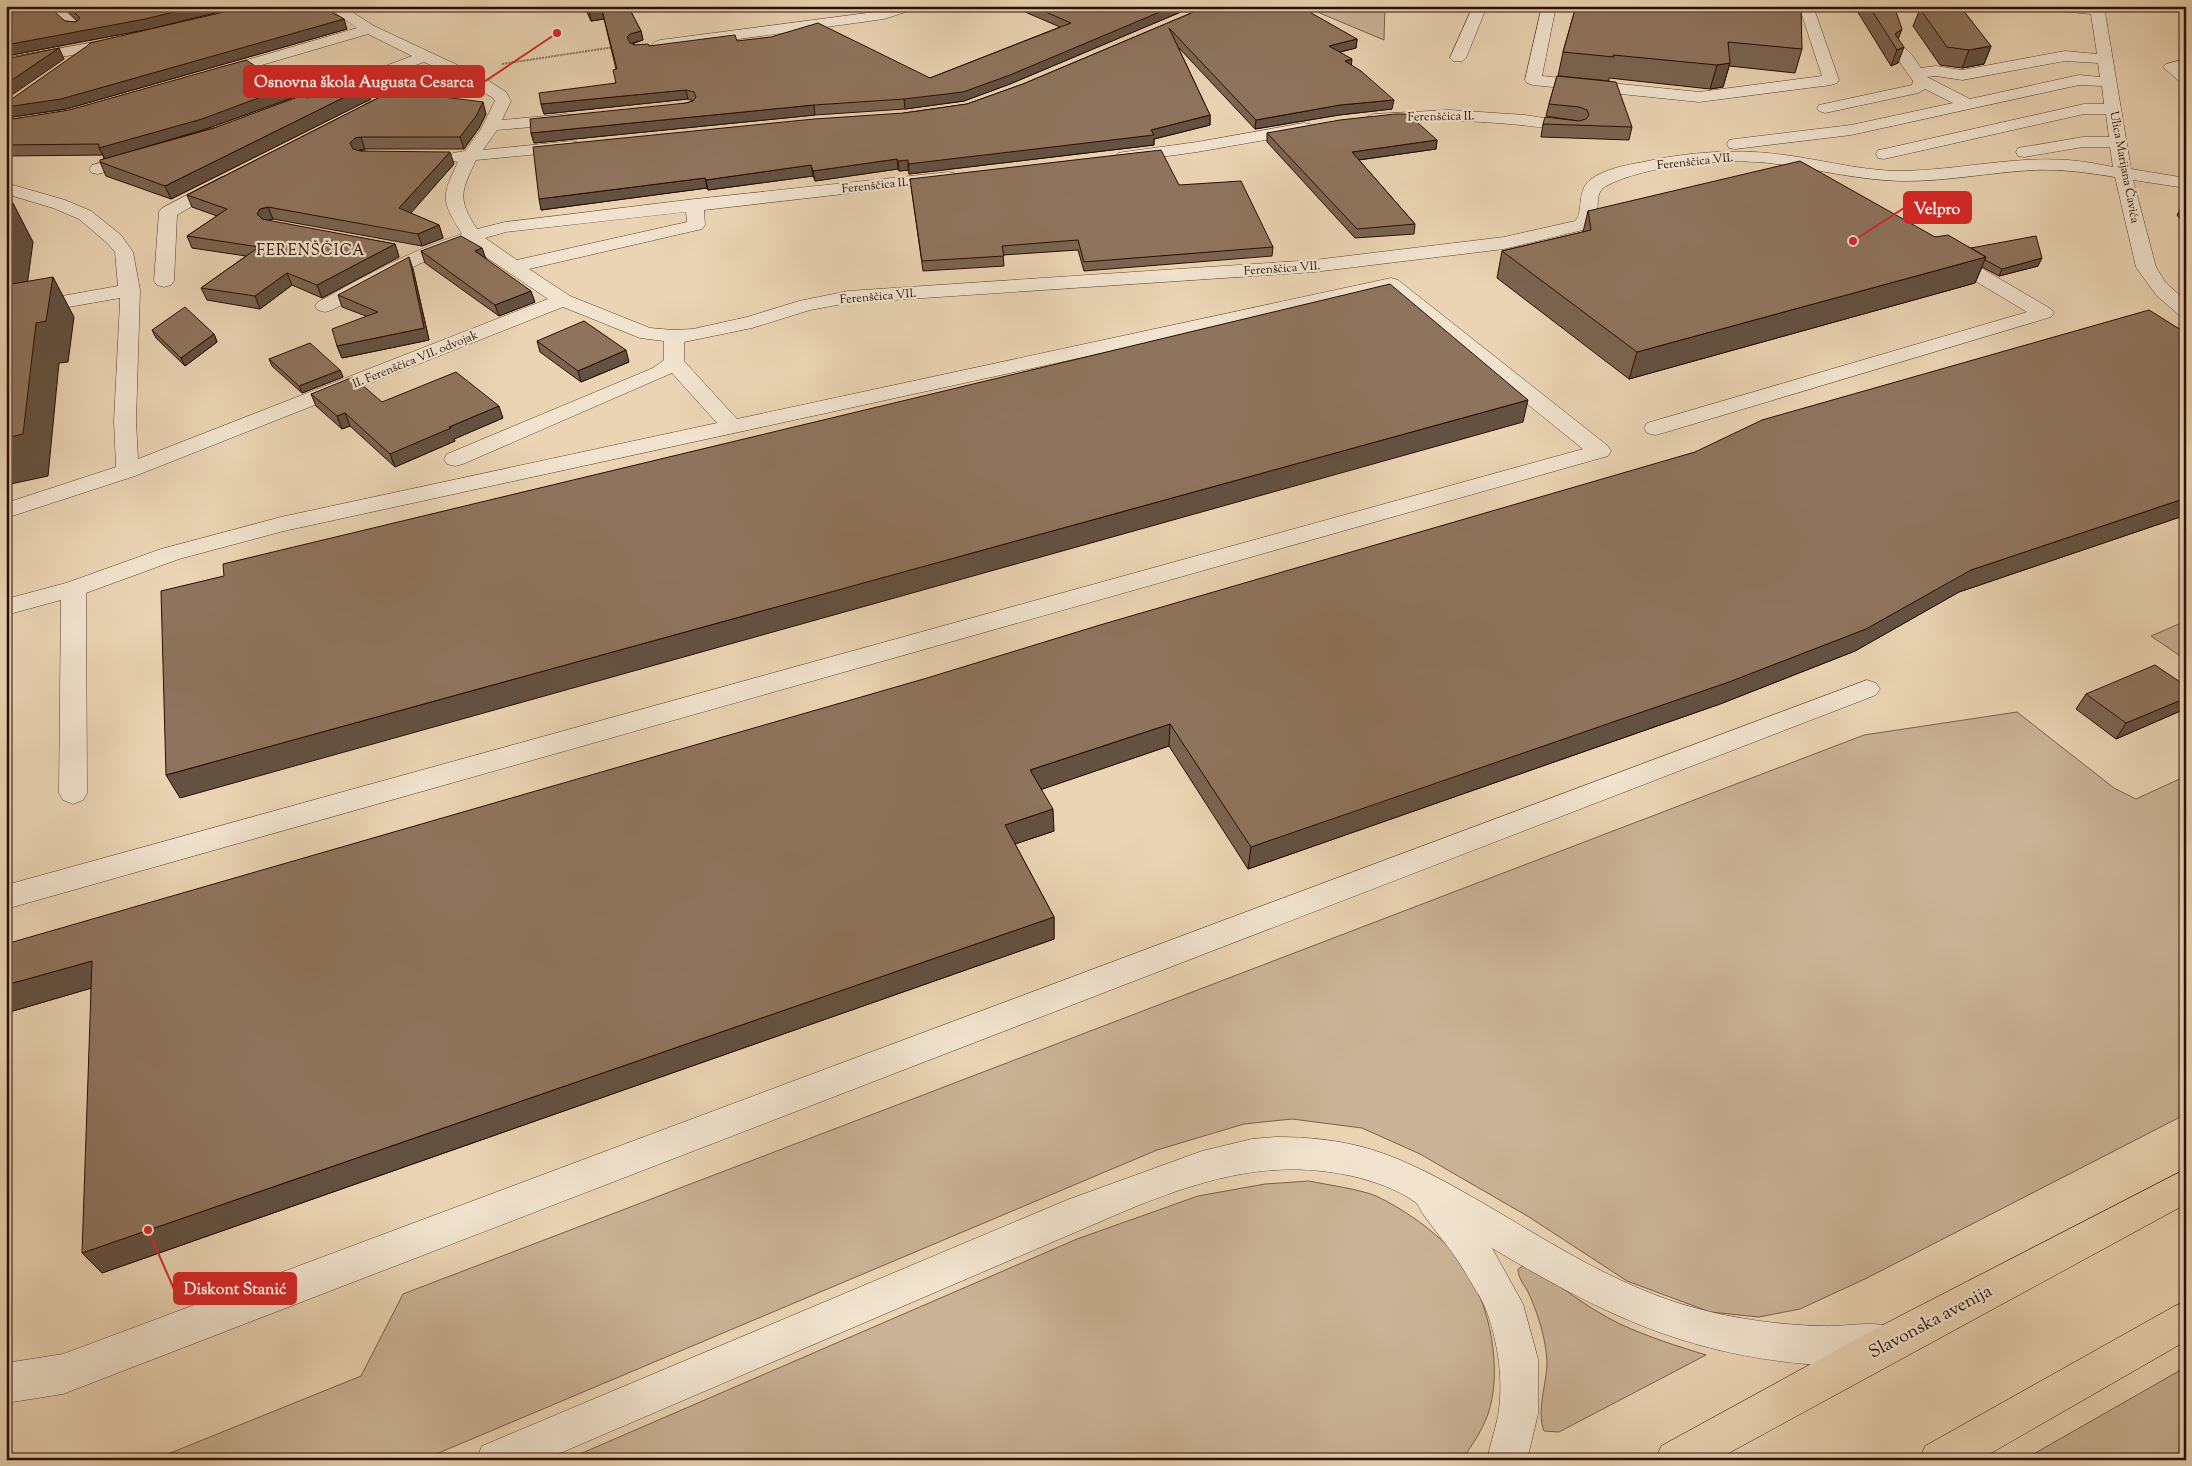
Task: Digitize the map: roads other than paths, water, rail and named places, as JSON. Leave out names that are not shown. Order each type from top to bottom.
[{"type":"main road","name":"Slavonska avenija","points":[[1676,1460],[1887,1344],[2186,1185]]},
{"type":"main road","points":[[1939,1460],[2186,1320]]},
{"type":"street","points":[[51,6],[76,27]]},
{"type":"street","points":[[333,6],[369,29],[424,57],[490,86],[500,94],[503,101],[501,107],[491,126],[470,156],[454,188],[456,210],[472,235],[484,247],[562,300],[647,334],[673,336],[675,348],[674,362],[733,427]]},
{"type":"street","points":[[638,48],[884,15],[910,6]]},
{"type":"street","points":[[1458,58],[1480,6]]},
{"type":"street","points":[[1549,6],[1533,80],[1700,97],[1831,80],[1806,6]]},
{"type":"street","points":[[2049,6],[2097,8]]},
{"type":"street","name":"Ulica Marijana Čavića","points":[[2097,8],[2124,174],[2146,267],[2151,278],[2186,311]]},
{"type":"street","points":[[200,78],[369,29]]},
{"type":"street","points":[[6,63],[141,37]]},
{"type":"street","points":[[63,69],[95,46]]},
{"type":"street","points":[[1899,50],[1919,77],[1968,104]]},
{"type":"street","points":[[1919,77],[1936,71],[1962,75],[2007,56],[2065,56],[2106,59]]},
{"type":"street","points":[[305,101],[424,57]]},
{"type":"street","points":[[2186,64],[2171,67],[2186,79]]},
{"type":"street","points":[[355,115],[381,102],[462,73]]},
{"type":"street","points":[[1825,108],[1918,88],[1919,77]]},
{"type":"street","points":[[1679,160],[1698,149],[1851,130],[2079,80],[2110,82]]},
{"type":"street","points":[[1884,154],[2084,109],[2114,109]]},
{"type":"street","name":"Ferenščica II.","points":[[1357,121],[1393,116],[1448,114],[1492,116],[1576,127]]},
{"type":"street","points":[[491,126],[580,118]]},
{"type":"street","points":[[1108,159],[1197,147],[1320,126]]},
{"type":"street","points":[[1998,167],[2011,154],[2083,142],[2119,142]]},
{"type":"street","points":[[444,157],[588,144]]},
{"type":"street","points":[[98,169],[158,152]]},
{"type":"street","name":"Ferenščica VII.","points":[[673,336],[693,335],[752,322],[806,305],[848,297],[1314,266],[1504,243],[1581,225],[1587,219],[1589,196],[1596,184],[1624,172],[1679,160],[1735,157],[1794,162],[1861,173],[1904,176],[1998,167],[2069,165],[2186,183]]},
{"type":"street","points":[[1839,186],[1856,183],[1861,173]]},
{"type":"street","points":[[164,280],[168,212],[235,175]]},
{"type":"street","name":"Ferenščica II.","points":[[325,306],[424,254],[472,235],[516,225],[965,175]]},
{"type":"street","points":[[1784,177],[1803,180]]},
{"type":"street","points":[[6,188],[60,204],[85,215],[114,239],[124,252],[130,290],[125,421],[127,471]]},
{"type":"street","points":[[513,267],[696,225],[695,204]]},
{"type":"street","points":[[1655,428],[2044,313],[1933,248]]},
{"type":"street","points":[[396,249],[424,254]]},
{"type":"street","points":[[6,607],[74,589],[170,554],[281,524],[1391,284],[1600,451],[6,896]]},
{"type":"street","points":[[6,312],[130,290]]},
{"type":"street","name":"II. Ferenščica VII. odvojak","points":[[6,511],[127,471],[562,300]]},
{"type":"street","points":[[455,459],[660,372],[674,362]]},
{"type":"street","points":[[73,793],[74,589]]},
{"type":"street","points":[[6,1384],[63,1374],[1867,689]]},
{"type":"street","points":[[496,1460],[1080,1212],[1164,1180],[1223,1162],[1275,1153],[1324,1155],[1381,1169],[1422,1187],[1546,1260],[1627,1302],[1693,1328],[1759,1340],[1816,1345],[1887,1344]]},
{"type":"street","points":[[1422,1187],[1469,1244],[1504,1304],[1520,1359],[1518,1414],[1507,1460]]},
{"type":"place","name":"Osnovna škola Augusta Cesarca","points":[[557,33]]},
{"type":"place","name":"Velpro","points":[[1853,241]]},
{"type":"place","name":"Diskont Stanić","points":[[148,1230]]},
{"type":"district","name":"FERENŠČICA","points":[[311,250]]}]
